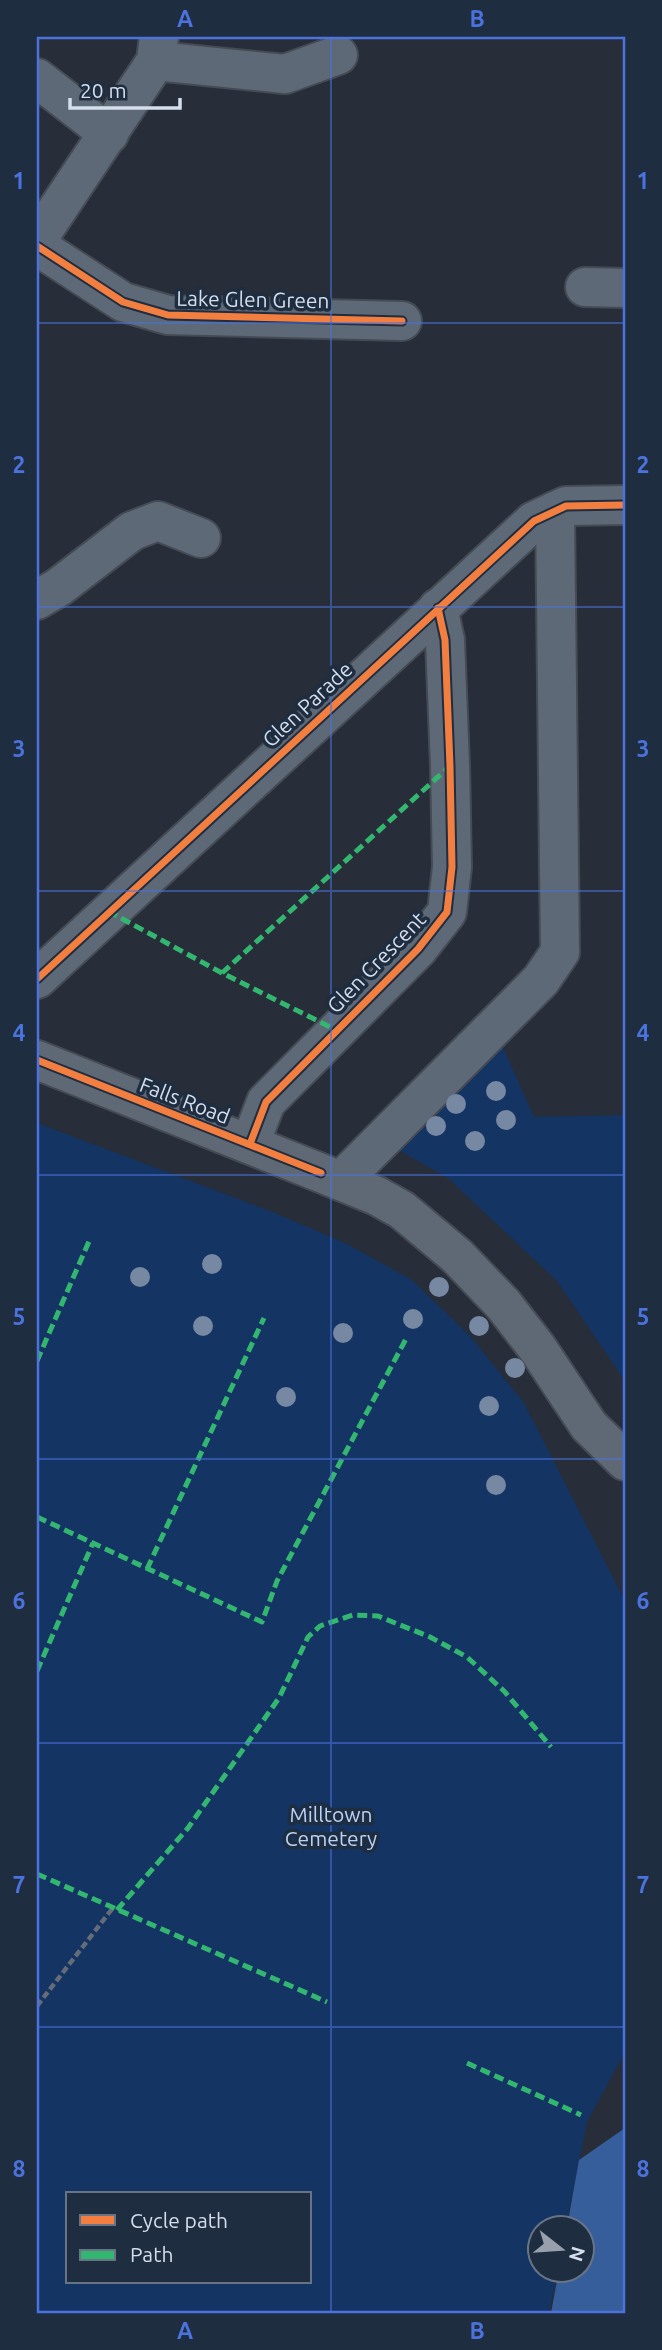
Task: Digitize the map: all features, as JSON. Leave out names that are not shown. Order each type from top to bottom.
[{"type":"main road","name":"Falls Road","points":[[37,1060],[341,1181],[402,1210],[457,1256],[503,1304],[538,1349],[589,1426],[625,1461]]},
{"type":"street","points":[[37,240],[109,134],[157,49],[285,74],[338,55]]},
{"type":"street","points":[[37,78],[109,134]]},
{"type":"street","name":"Lake Glen Green","points":[[37,246],[123,302],[167,315],[402,321]]},
{"type":"street","points":[[585,287],[625,288]]},
{"type":"street","name":"Glen Parade","points":[[37,979],[534,521],[566,506],[625,505]]},
{"type":"street","points":[[341,1181],[541,980],[560,952],[555,511]]},
{"type":"street","points":[[37,600],[59,587],[132,531],[158,521],[201,538]]},
{"type":"street","name":"Glen Crescent","points":[[250,1144],[266,1102],[418,949],[447,912],[452,867],[450,766],[445,640],[438,608]]},
{"type":"path","points":[[37,2006],[113,1909]]},
{"type":"green space","points":[[498,1036],[534,1117],[625,1115],[625,1381],[557,1281],[449,1179],[389,1144]]},
{"type":"green space","name":"Milltown Cemetery","points":[[37,1123],[275,1213],[347,1244],[412,1280],[471,1337],[524,1403],[625,1601],[625,2052],[587,2122],[569,2214],[526,2214],[526,2284],[555,2284],[549,2313],[37,2313]]},
{"type":"shaded area","points":[[625,2128],[625,2313],[551,2313],[556,2284],[596,2284],[596,2214],[569,2214],[579,2160]]},
{"type":"marked path","points":[[222,973],[450,766]]},
{"type":"marked path","points":[[108,911],[222,973],[336,1030]]},
{"type":"marked path","points":[[37,1361],[90,1239]]},
{"type":"marked path","points":[[147,1569],[264,1318]]},
{"type":"marked path","points":[[37,1517],[262,1622],[277,1581],[407,1337]]},
{"type":"marked path","points":[[37,1671],[93,1543]]},
{"type":"marked path","points":[[117,1910],[188,1828],[279,1698],[308,1637],[320,1626],[353,1615],[378,1616],[430,1637],[467,1657],[504,1691],[551,1747]]},
{"type":"marked path","points":[[37,1874],[327,2002]]},
{"type":"marked path","points":[[467,2063],[581,2115]]},
{"type":"cycle path","points":[[37,246],[123,302],[168,315],[402,321]]},
{"type":"cycle path","points":[[37,979],[534,521],[566,506],[625,505]]},
{"type":"cycle path","points":[[250,1144],[266,1102],[418,949],[447,912],[452,867],[450,766],[445,640],[438,608]]},
{"type":"cycle path","points":[[37,1060],[321,1173]]}]
